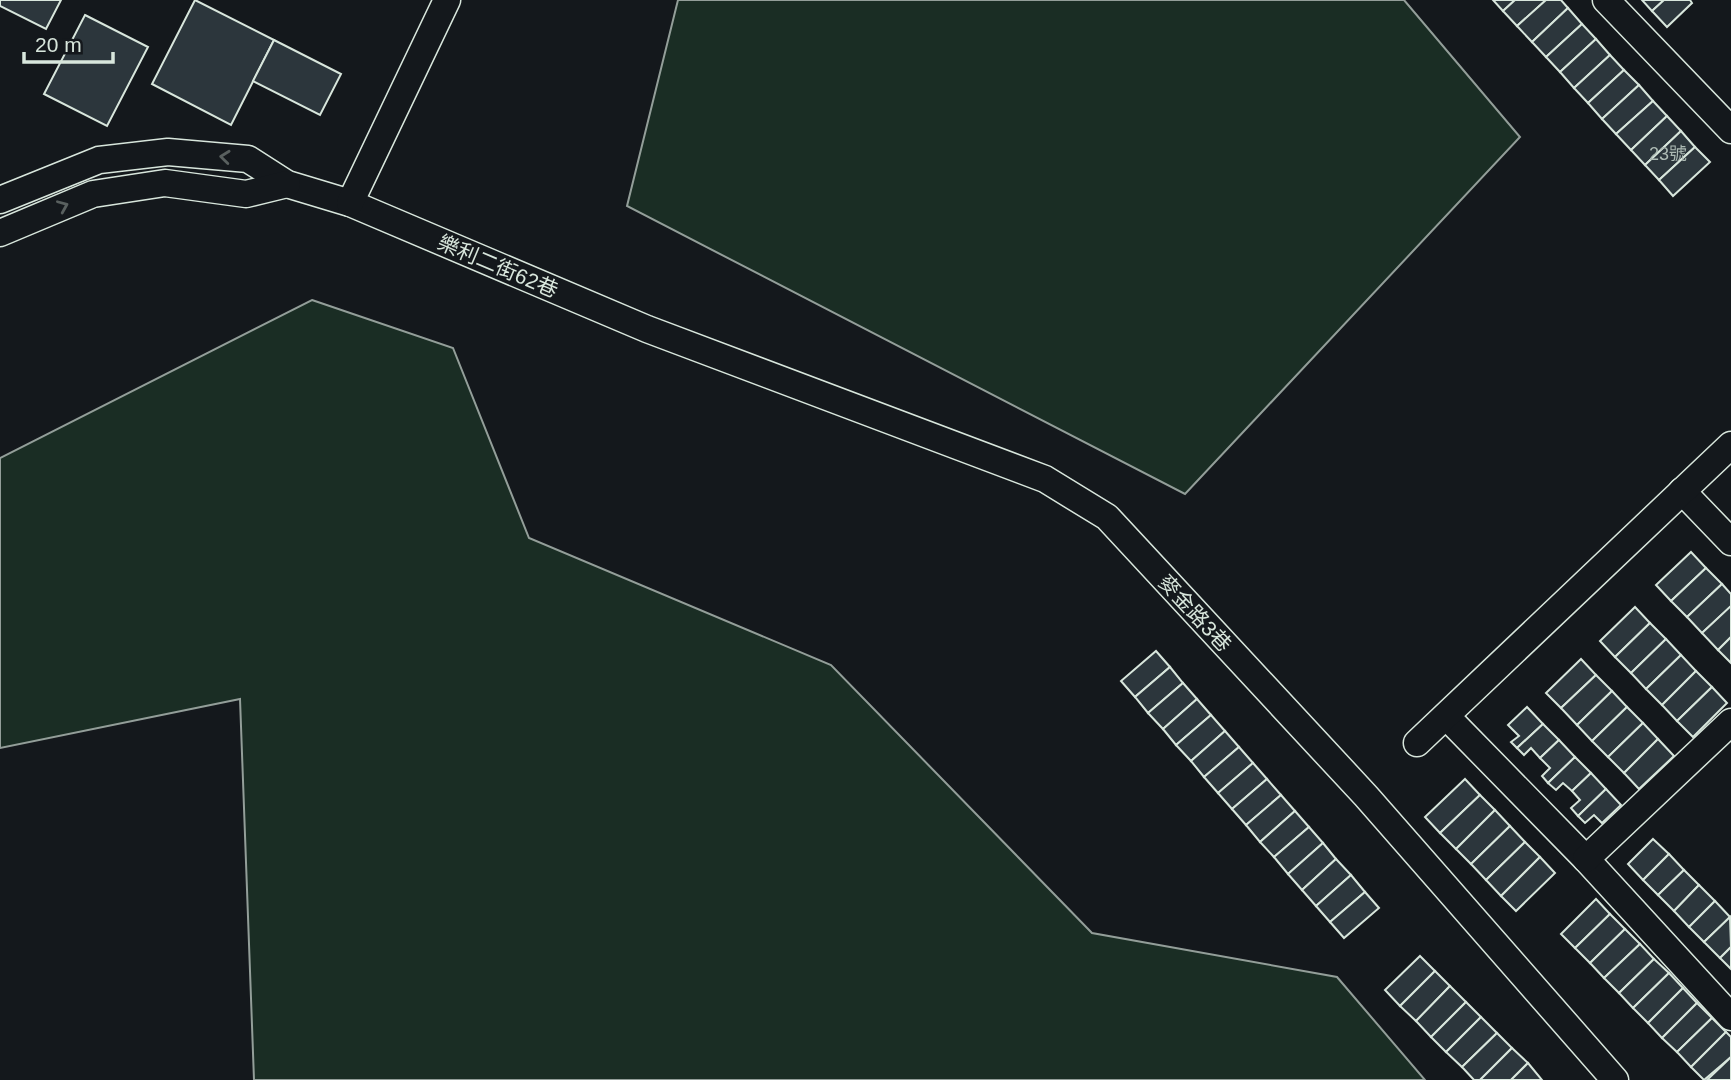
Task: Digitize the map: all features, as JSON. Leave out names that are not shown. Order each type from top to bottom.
[{"type":"street","points":[[350,203],[447,0]]},
{"type":"street","points":[[1606,0],[1731,130]]},
{"type":"street","name":"樂利二街62巷","points":[[0,200],[99,160],[168,152],[248,159],[286,184],[350,203],[647,329]]},
{"type":"street","points":[[0,233],[93,194],[165,183],[246,194],[286,184]]},
{"type":"street","name":"麥金路3巷","points":[[647,329],[1045,479],[1107,517],[1366,796],[1615,1080]]},
{"type":"street","points":[[1418,743],[1731,445]]},
{"type":"street","points":[[1682,491],[1731,542]]},
{"type":"street","points":[[1446,716],[1586,859],[1731,1017]]},
{"type":"street","points":[[1586,859],[1731,722]]},
{"type":"green space","points":[[678,0],[1404,0],[1520,137],[1185,494],[627,206]]},
{"type":"green space","points":[[312,300],[453,348],[529,538],[831,665],[1092,933],[1337,977],[1425,1080],[254,1080],[240,699],[0,748],[0,458]]},
{"type":"building","points":[[0,0],[61,0],[46,29],[0,6]]},
{"type":"building","points":[[195,0],[274,40],[231,125],[152,84]]},
{"type":"building","points":[[1493,0],[1515,0],[1503,11]]},
{"type":"building","points":[[1515,0],[1546,0],[1517,26],[1503,11]]},
{"type":"building","points":[[1546,0],[1561,0],[1568,8],[1532,42],[1517,26]]},
{"type":"building","points":[[1642,0],[1664,0],[1652,11]]},
{"type":"building","points":[[1664,0],[1690,0],[1692,3],[1667,27],[1652,11]]},
{"type":"building","points":[[1568,8],[1582,24],[1546,57],[1532,42]]},
{"type":"building","points":[[85,15],[148,47],[107,126],[44,94]]},
{"type":"building","points":[[1582,24],[1596,39],[1560,72],[1546,57]]},
{"type":"building","points":[[1596,39],[1610,55],[1574,88],[1560,72]]},
{"type":"building","points":[[274,40],[341,74],[320,115],[253,81]]},
{"type":"building","points":[[1610,55],[1624,70],[1588,103],[1574,88]]},
{"type":"building","points":[[1624,70],[1639,85],[1602,119],[1588,103]]},
{"type":"building","points":[[1639,85],[1653,101],[1616,134],[1602,119]]},
{"type":"building","points":[[1653,101],[1667,116],[1631,150],[1616,134]]},
{"type":"building","points":[[1667,116],[1681,131],[1645,165],[1631,150]]},
{"type":"building","points":[[1681,131],[1695,147],[1659,180],[1645,165]]},
{"type":"building","points":[[1695,147],[1710,162],[1673,196],[1659,180]]},
{"type":"building","points":[[1691,552],[1706,568],[1671,601],[1656,585]]},
{"type":"building","points":[[1706,568],[1722,584],[1687,617],[1671,601]]},
{"type":"building","points":[[1722,584],[1731,594],[1731,606],[1702,633],[1687,617]]},
{"type":"building","points":[[1731,606],[1731,637],[1718,650],[1702,633]]},
{"type":"building","points":[[1635,607],[1650,623],[1615,657],[1600,641]]},
{"type":"building","points":[[1650,623],[1666,639],[1631,673],[1615,657]]},
{"type":"building","points":[[1731,637],[1731,663],[1718,650]]},
{"type":"building","points":[[1666,639],[1681,655],[1646,689],[1631,673]]},
{"type":"building","points":[[1156,651],[1170,667],[1135,697],[1121,681]]},
{"type":"building","points":[[1681,655],[1696,671],[1662,705],[1646,689]]},
{"type":"building","points":[[1581,659],[1596,675],[1561,708],[1546,693]]},
{"type":"building","points":[[1170,667],[1183,683],[1148,713],[1135,697]]},
{"type":"building","points":[[1696,671],[1712,687],[1677,721],[1662,705]]},
{"type":"building","points":[[1596,675],[1612,691],[1577,725],[1561,708]]},
{"type":"building","points":[[1183,683],[1197,699],[1163,729],[1148,713]]},
{"type":"building","points":[[1712,687],[1727,703],[1693,737],[1677,721]]},
{"type":"building","points":[[1612,691],[1627,707],[1592,741],[1577,725]]},
{"type":"building","points":[[1197,699],[1211,715],[1176,745],[1163,729]]},
{"type":"building","points":[[1527,707],[1543,724],[1517,748],[1511,742],[1519,736],[1508,725]]},
{"type":"building","points":[[1627,707],[1643,723],[1608,757],[1592,741]]},
{"type":"building","points":[[1211,715],[1225,731],[1191,761],[1176,745]]},
{"type":"building","points":[[1643,723],[1658,739],[1624,773],[1608,757]]},
{"type":"building","points":[[1543,724],[1559,740],[1540,758],[1531,748],[1524,755],[1517,748]]},
{"type":"building","points":[[1225,731],[1239,747],[1204,777],[1191,761]]},
{"type":"building","points":[[1658,739],[1674,756],[1639,789],[1624,773]]},
{"type":"building","points":[[1559,740],[1575,757],[1548,783],[1542,776],[1550,768],[1540,758]]},
{"type":"building","points":[[1239,747],[1253,763],[1218,793],[1204,777]]},
{"type":"building","points":[[1575,757],[1591,773],[1572,791],[1563,783],[1556,790],[1548,783]]},
{"type":"building","points":[[1253,763],[1267,779],[1232,809],[1218,793]]},
{"type":"building","points":[[1591,773],[1606,789],[1578,816],[1571,808],[1580,800],[1572,791]]},
{"type":"building","points":[[1267,779],[1281,795],[1246,825],[1232,809]]},
{"type":"building","points":[[1465,779],[1480,795],[1440,833],[1425,817]]},
{"type":"building","points":[[1606,789],[1621,805],[1602,823],[1594,815],[1585,823],[1578,816]]},
{"type":"building","points":[[1281,795],[1295,811],[1260,842],[1246,825]]},
{"type":"building","points":[[1480,795],[1495,810],[1456,849],[1440,833]]},
{"type":"building","points":[[1495,810],[1510,826],[1471,864],[1456,849]]},
{"type":"building","points":[[1295,811],[1309,827],[1274,857],[1260,842]]},
{"type":"building","points":[[1510,826],[1525,842],[1486,880],[1471,864]]},
{"type":"building","points":[[1309,827],[1323,843],[1288,874],[1274,857]]},
{"type":"building","points":[[1653,839],[1669,854],[1643,880],[1628,864]]},
{"type":"building","points":[[1525,842],[1540,857],[1501,896],[1486,880]]},
{"type":"building","points":[[1323,843],[1336,859],[1302,890],[1288,874]]},
{"type":"building","points":[[1669,854],[1684,870],[1658,895],[1643,880]]},
{"type":"building","points":[[1540,857],[1555,873],[1516,911],[1501,896]]},
{"type":"building","points":[[1336,859],[1351,875],[1316,906],[1302,890]]},
{"type":"building","points":[[1684,870],[1699,885],[1674,911],[1658,895]]},
{"type":"building","points":[[1351,875],[1365,892],[1330,922],[1316,906]]},
{"type":"building","points":[[1699,885],[1715,901],[1689,927],[1674,911]]},
{"type":"building","points":[[1365,892],[1379,908],[1344,938],[1330,922]]},
{"type":"building","points":[[1596,899],[1610,914],[1575,948],[1561,934]]},
{"type":"building","points":[[1715,901],[1730,917],[1704,942],[1689,927]]},
{"type":"building","points":[[1610,914],[1625,929],[1590,963],[1575,948]]},
{"type":"building","points":[[1730,917],[1731,947],[1720,958],[1704,942]]},
{"type":"building","points":[[1625,929],[1640,944],[1604,978],[1590,963]]},
{"type":"building","points":[[1640,944],[1654,959],[1619,993],[1604,978]]},
{"type":"building","points":[[1731,947],[1731,969],[1720,958]]},
{"type":"building","points":[[1420,956],[1435,971],[1400,1006],[1385,990]]},
{"type":"building","points":[[1654,959],[1669,973],[1633,1008],[1619,993]]},
{"type":"building","points":[[1435,971],[1450,986],[1416,1021],[1400,1006]]},
{"type":"building","points":[[1669,973],[1683,988],[1648,1023],[1633,1008]]},
{"type":"building","points":[[1450,986],[1466,1002],[1431,1037],[1416,1021]]},
{"type":"building","points":[[1683,988],[1697,1003],[1662,1038],[1648,1023]]},
{"type":"building","points":[[1466,1002],[1481,1017],[1446,1052],[1431,1037]]},
{"type":"building","points":[[1697,1003],[1712,1018],[1677,1052],[1662,1038]]},
{"type":"building","points":[[1481,1017],[1497,1033],[1462,1067],[1446,1052]]},
{"type":"building","points":[[1712,1018],[1726,1032],[1691,1067],[1677,1052]]},
{"type":"building","points":[[1726,1032],[1731,1037],[1731,1057],[1704,1080],[1691,1067]]},
{"type":"building","points":[[1497,1033],[1512,1048],[1480,1080],[1474,1080],[1462,1067]]},
{"type":"building","points":[[1512,1048],[1528,1063],[1511,1080],[1480,1080]]},
{"type":"building","points":[[1731,1057],[1731,1080],[1707,1080]]},
{"type":"building","points":[[1528,1063],[1542,1080],[1511,1080]]}]
